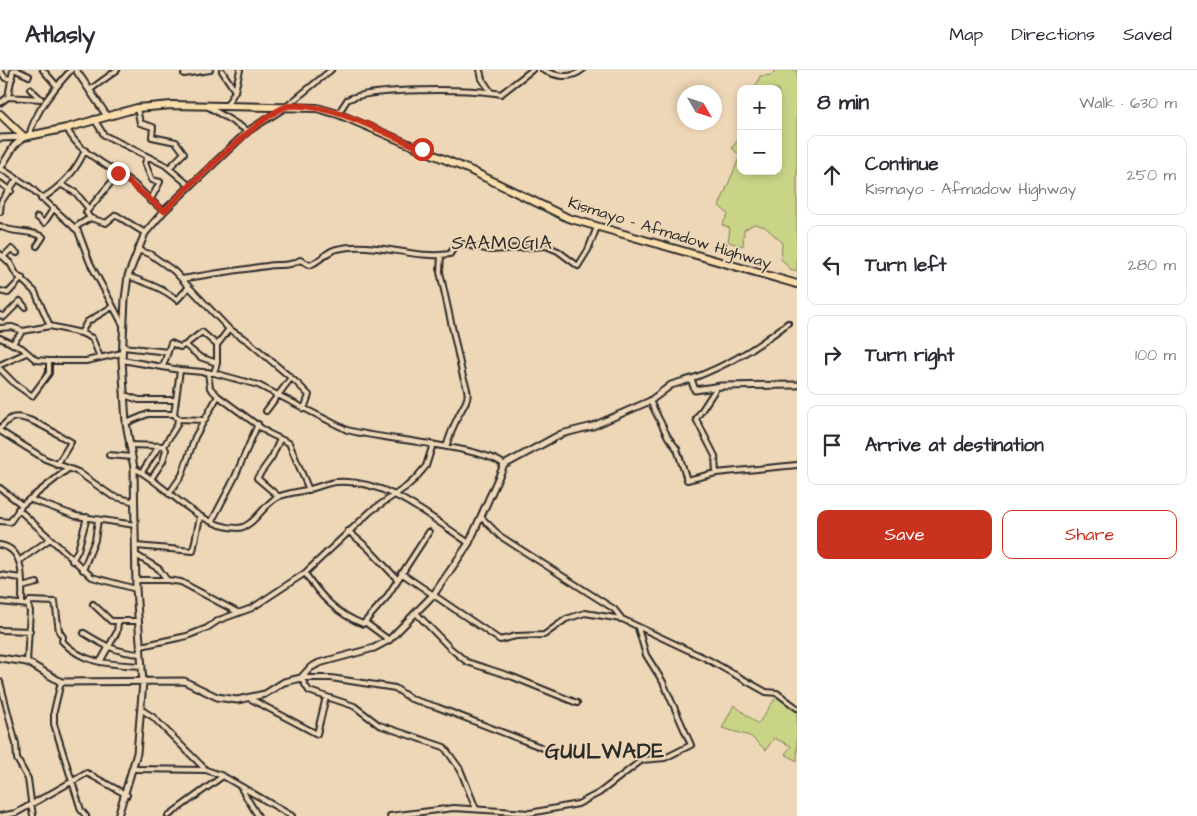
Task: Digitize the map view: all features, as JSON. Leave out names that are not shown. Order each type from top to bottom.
[{"type":"main road","name":"Kismayo - Afmadow Highway","points":[[26,136],[67,128],[137,108],[172,105],[317,108],[338,114],[472,171],[568,218],[797,284]]},
{"type":"main road","points":[[0,114],[26,136]]},
{"type":"street","points":[[0,70],[5,78]]},
{"type":"street","points":[[0,103],[8,97],[15,70],[29,76]]},
{"type":"street","points":[[43,70],[57,86]]},
{"type":"street","points":[[8,97],[43,100],[71,70]]},
{"type":"street","points":[[76,70],[91,89],[106,116]]},
{"type":"street","points":[[91,89],[117,70]]},
{"type":"street","points":[[184,74],[210,70]]},
{"type":"street","points":[[216,70],[222,70],[235,91]]},
{"type":"street","points":[[227,106],[235,91],[240,70]]},
{"type":"street","points":[[480,70],[482,79],[491,92]]},
{"type":"street","points":[[338,114],[347,100],[369,93],[450,89],[501,94],[532,70]]},
{"type":"street","points":[[542,70],[558,77],[577,74],[582,70]]},
{"type":"street","points":[[118,816],[127,795],[134,769],[142,710],[143,682],[136,589],[134,468],[126,423],[122,360],[128,276],[145,233],[164,211],[248,131],[287,106],[328,71]]},
{"type":"street","points":[[0,81],[5,78],[12,79]]},
{"type":"street","points":[[30,89],[43,100],[44,106],[26,136],[14,146],[0,168],[30,187],[78,231],[89,260],[123,325]]},
{"type":"street","points":[[205,105],[248,131]]},
{"type":"street","points":[[137,108],[140,123],[153,127],[152,137],[176,142],[184,153],[169,168]]},
{"type":"street","points":[[94,119],[104,135],[169,168],[190,186]]},
{"type":"street","points":[[67,128],[72,138],[85,150],[118,173],[164,211]]},
{"type":"street","points":[[0,138],[26,136]]},
{"type":"street","points":[[42,199],[62,185],[79,162],[85,150]]},
{"type":"street","points":[[147,158],[145,163],[152,180],[160,182],[150,201]]},
{"type":"street","points":[[118,173],[86,212],[90,218],[106,223],[116,215],[145,233]]},
{"type":"street","points":[[0,212],[1,202],[16,179]]},
{"type":"street","points":[[0,183],[10,190]]},
{"type":"street","points":[[62,185],[76,193],[88,209]]},
{"type":"street","points":[[37,217],[44,223],[54,208]]},
{"type":"street","points":[[74,228],[90,218]]},
{"type":"street","points":[[0,226],[6,230],[27,231],[43,237],[37,246]]},
{"type":"street","points":[[182,280],[221,272],[267,266],[285,266],[300,260],[310,265],[338,248],[379,248],[434,257],[450,254],[457,243],[490,250],[546,246],[558,251],[578,266],[588,250],[597,227]]},
{"type":"street","points":[[17,253],[11,249],[2,256],[35,292],[50,326]]},
{"type":"street","points":[[138,250],[150,254],[162,262],[229,329],[248,341],[291,378],[309,396],[304,409]]},
{"type":"street","points":[[441,255],[440,272],[463,376],[468,389],[468,402],[457,418],[446,447]]},
{"type":"street","points":[[128,276],[159,290],[166,290],[177,300],[188,288]]},
{"type":"street","points":[[0,291],[8,293],[22,278]]},
{"type":"street","points":[[0,316],[4,317],[20,302],[25,307]]},
{"type":"street","points":[[81,333],[86,322],[112,307]]},
{"type":"street","points":[[301,678],[310,668],[319,663],[374,648],[388,640],[434,594],[468,543],[504,464],[561,434],[592,426],[650,401],[671,385],[720,368],[753,350],[788,323]]},
{"type":"street","points":[[0,328],[12,326],[22,331],[50,326],[81,333],[94,340],[100,357]]},
{"type":"street","points":[[214,372],[217,363],[217,344],[229,329]]},
{"type":"street","points":[[12,344],[22,331]]},
{"type":"street","points":[[163,366],[172,344],[180,348],[202,332],[217,344]]},
{"type":"street","points":[[0,338],[36,360],[86,360],[123,350],[168,352]]},
{"type":"street","points":[[185,345],[200,357],[217,363]]},
{"type":"street","points":[[0,365],[26,353]]},
{"type":"street","points":[[122,360],[180,370],[214,372],[258,385],[304,409],[362,434],[433,444],[486,456],[504,464]]},
{"type":"street","points":[[0,369],[15,384],[32,396],[49,373],[49,361]]},
{"type":"street","points":[[150,479],[163,461],[166,450],[164,446],[177,426],[178,419],[174,414],[174,400],[180,370]]},
{"type":"street","points":[[208,372],[210,388],[218,396],[280,439],[289,443],[309,490]]},
{"type":"street","points":[[266,411],[291,378]]},
{"type":"street","points":[[691,379],[695,390],[717,387],[797,385]]},
{"type":"street","points":[[716,473],[716,456],[696,419],[717,387]]},
{"type":"street","points":[[124,395],[139,400],[174,400]]},
{"type":"street","points":[[169,494],[184,471],[187,456],[218,396]]},
{"type":"street","points":[[650,401],[668,437],[677,449],[687,480],[716,473],[797,465]]},
{"type":"street","points":[[126,423],[148,414],[174,414]]},
{"type":"street","points":[[57,465],[71,442],[36,422],[20,418],[10,419],[0,430],[57,465],[87,477],[112,496],[135,502]]},
{"type":"street","points":[[178,419],[204,420]]},
{"type":"street","points":[[212,521],[234,479],[258,424]]},
{"type":"street","points":[[278,496],[257,478],[272,457],[280,439]]},
{"type":"street","points":[[141,646],[187,636],[207,628],[219,620],[239,613],[271,596],[305,573],[370,511],[406,487],[426,466],[433,444]]},
{"type":"street","points":[[130,445],[164,446]]},
{"type":"street","points":[[142,472],[158,446]]},
{"type":"street","points":[[109,455],[132,457]]},
{"type":"street","points":[[134,468],[142,472],[200,517],[241,528],[278,496],[309,490],[334,482],[357,482],[394,495],[414,506],[468,543]]},
{"type":"street","points":[[0,521],[10,522],[22,505],[68,469]]},
{"type":"street","points":[[0,488],[22,505]]},
{"type":"street","points":[[29,499],[53,509],[98,520],[135,525]]},
{"type":"street","points":[[18,509],[72,561],[92,577],[136,589]]},
{"type":"street","points":[[481,516],[500,536],[614,609],[622,619]]},
{"type":"street","points":[[72,561],[78,550],[88,517]]},
{"type":"street","points":[[136,546],[193,552],[200,517]]},
{"type":"street","points":[[83,570],[95,540],[98,520]]},
{"type":"street","points":[[348,531],[367,547],[397,579]]},
{"type":"street","points":[[305,573],[334,609],[345,617],[363,624],[386,598],[430,532]]},
{"type":"street","points":[[19,560],[50,539]]},
{"type":"street","points":[[0,546],[12,548],[19,560],[22,604]]},
{"type":"street","points":[[136,555],[159,569],[166,580]]},
{"type":"street","points":[[401,573],[500,640],[516,636],[544,635],[566,619],[585,613],[622,619],[638,628],[707,658],[766,692],[777,693],[797,708]]},
{"type":"street","points":[[0,575],[21,578]]},
{"type":"street","points":[[136,580],[181,582],[239,613]]},
{"type":"street","points":[[22,587],[37,583]]},
{"type":"street","points":[[27,662],[30,631],[28,605],[30,601],[55,602],[60,631],[63,637],[62,642],[81,657],[100,662],[142,666]]},
{"type":"street","points":[[0,602],[28,605]]},
{"type":"street","points":[[93,604],[110,621],[138,621]]},
{"type":"street","points":[[416,612],[450,648],[468,662],[513,677],[577,703]]},
{"type":"street","points":[[100,662],[117,632],[118,622]]},
{"type":"street","points":[[366,622],[388,640]]},
{"type":"street","points":[[390,816],[454,808],[530,813],[578,804],[599,793],[642,760],[665,758],[691,744],[664,682],[646,655],[638,628]]},
{"type":"street","points":[[0,630],[30,631]]},
{"type":"street","points":[[84,633],[107,647],[126,653],[141,654]]},
{"type":"street","points":[[0,658],[27,662],[61,682],[184,681],[217,697],[237,700],[264,694],[284,682],[301,678],[331,678],[395,688],[411,699],[437,707],[556,753]]},
{"type":"street","points":[[301,678],[310,691],[354,706],[379,725],[444,747],[460,769],[476,809]]},
{"type":"street","points":[[61,682],[54,711],[54,724],[80,810],[86,816]]},
{"type":"street","points":[[0,684],[16,744],[17,759],[28,779],[33,816]]},
{"type":"street","points":[[249,698],[317,734],[326,698]]},
{"type":"street","points":[[142,710],[153,717],[206,770]]},
{"type":"street","points":[[134,769],[206,770],[223,776],[292,816]]},
{"type":"street","points":[[0,816],[16,813],[87,773],[127,795]]},
{"type":"street","points":[[168,816],[223,776]]},
{"type":"street","points":[[241,788],[258,816]]},
{"type":"green space","points":[[775,70],[797,70],[797,271],[790,269],[781,259],[782,242],[765,227],[754,224],[744,230],[743,246],[728,242],[730,228],[722,225],[728,214],[719,206],[737,163],[737,175],[782,175],[782,85],[757,85],[760,76],[772,75]]},
{"type":"green space","points":[[737,141],[737,153],[732,148]]},
{"type":"green space","points":[[777,696],[797,708],[797,761],[785,754],[791,746],[774,738],[766,750],[750,736],[722,728],[734,705],[758,724]]},
{"type":"district","name":"SAAMOGIA","points":[[502,242]]},
{"type":"district","name":"GUULWADE","points":[[605,751]]},
{"type":"route","points":[[118,173],[134,184],[150,201],[164,211],[248,131],[287,106],[317,108],[338,114],[422,149]]}]
